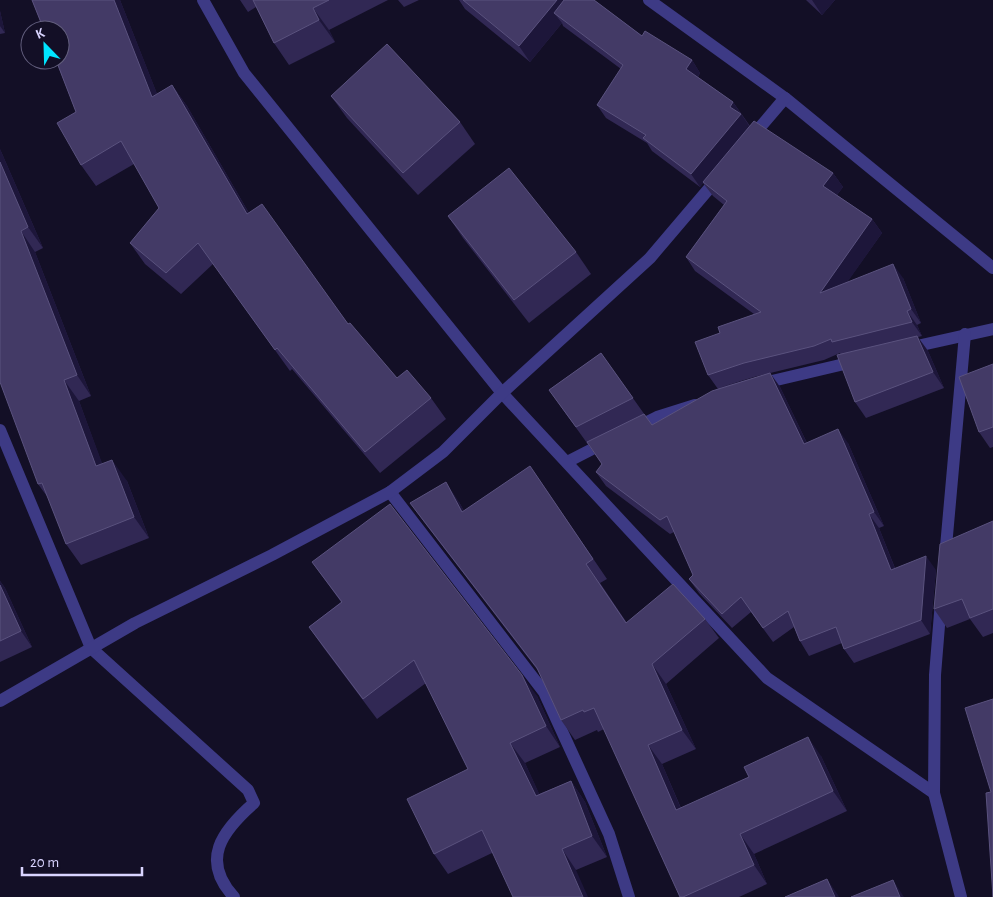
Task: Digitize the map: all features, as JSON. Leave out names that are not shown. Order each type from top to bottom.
[{"type":"street","points":[[203,0],[244,73],[502,393],[767,678],[934,793]]},
{"type":"street","points":[[649,0],[785,98],[968,245],[993,268]]},
{"type":"street","points":[[740,152],[785,98]]},
{"type":"street","points":[[0,701],[135,623],[272,555],[390,492],[443,452],[502,393],[650,258],[727,167]]},
{"type":"street","points":[[899,350],[993,329]]},
{"type":"street","points":[[944,568],[965,334]]},
{"type":"street","points":[[747,388],[870,357]]},
{"type":"street","points":[[567,462],[656,417],[711,400]]},
{"type":"street","points":[[0,430],[91,648],[248,790],[254,804],[237,818],[223,835],[217,852],[216,870],[223,885],[234,897]]},
{"type":"street","points":[[390,492],[544,692],[610,834],[629,897]]},
{"type":"street","points":[[943,587],[935,675],[934,793],[961,897]]},
{"type":"building","points":[[32,0],[114,0],[152,97],[172,85],[247,214],[262,204],[348,324],[350,323],[397,378],[407,370],[431,398],[365,452],[277,348],[275,350],[198,243],[166,273],[130,243],[159,208],[121,141],[81,165],[57,123],[76,112],[60,70],[70,70],[70,20],[40,20]]},
{"type":"building","points":[[253,0],[329,0],[313,8],[319,20],[274,43]]},
{"type":"building","points":[[463,0],[557,0],[519,46]]},
{"type":"building","points":[[564,0],[594,0],[642,36],[645,31],[692,60],[686,69],[733,102],[730,107],[741,114],[691,174],[643,138],[646,135],[597,105],[623,65],[554,13]]},
{"type":"building","points":[[387,44],[460,122],[403,173],[331,96]]},
{"type":"building","points":[[754,121],[833,173],[823,186],[872,219],[820,293],[893,264],[911,309],[907,311],[912,322],[832,342],[831,339],[814,346],[744,363],[708,375],[695,342],[720,333],[718,327],[761,312],[686,257],[727,201],[703,182]]},
{"type":"building","points":[[0,162],[28,227],[21,231],[77,375],[64,380],[96,466],[112,460],[134,517],[66,544],[42,483],[38,484],[0,382]]},
{"type":"building","points":[[509,168],[576,252],[514,300],[448,216]]},
{"type":"building","points":[[917,336],[933,372],[855,402],[837,355]]},
{"type":"building","points":[[601,353],[633,398],[576,427],[549,390]]},
{"type":"building","points":[[993,364],[993,427],[979,432],[959,377]]},
{"type":"building","points":[[770,373],[804,444],[838,429],[874,512],[869,514],[891,570],[926,556],[921,620],[844,649],[836,627],[800,641],[788,611],[763,628],[741,597],[722,614],[689,579],[693,575],[667,516],[660,520],[596,472],[602,464],[587,442],[644,414],[652,425],[712,391]]},
{"type":"building","points":[[530,466],[593,559],[586,564],[626,623],[673,584],[705,619],[652,664],[682,730],[648,745],[676,810],[749,777],[744,767],[808,737],[833,791],[740,834],[754,865],[680,897],[594,708],[584,712],[583,710],[561,720],[537,668],[410,503],[446,482],[462,512]]},
{"type":"building","points":[[390,504],[522,675],[546,726],[510,743],[536,796],[571,781],[592,836],[562,849],[583,897],[513,897],[482,830],[434,854],[407,799],[468,769],[414,660],[363,699],[309,627],[342,602],[312,562]]},
{"type":"building","points":[[993,521],[993,609],[970,618],[962,599],[934,609],[940,544]]},
{"type":"building","points":[[0,585],[21,631],[0,641]]},
{"type":"building","points":[[993,699],[993,897],[986,793],[991,792],[965,708]]},
{"type":"building","points":[[827,879],[835,897],[785,897]]},
{"type":"building","points":[[893,880],[900,897],[851,897]]}]
